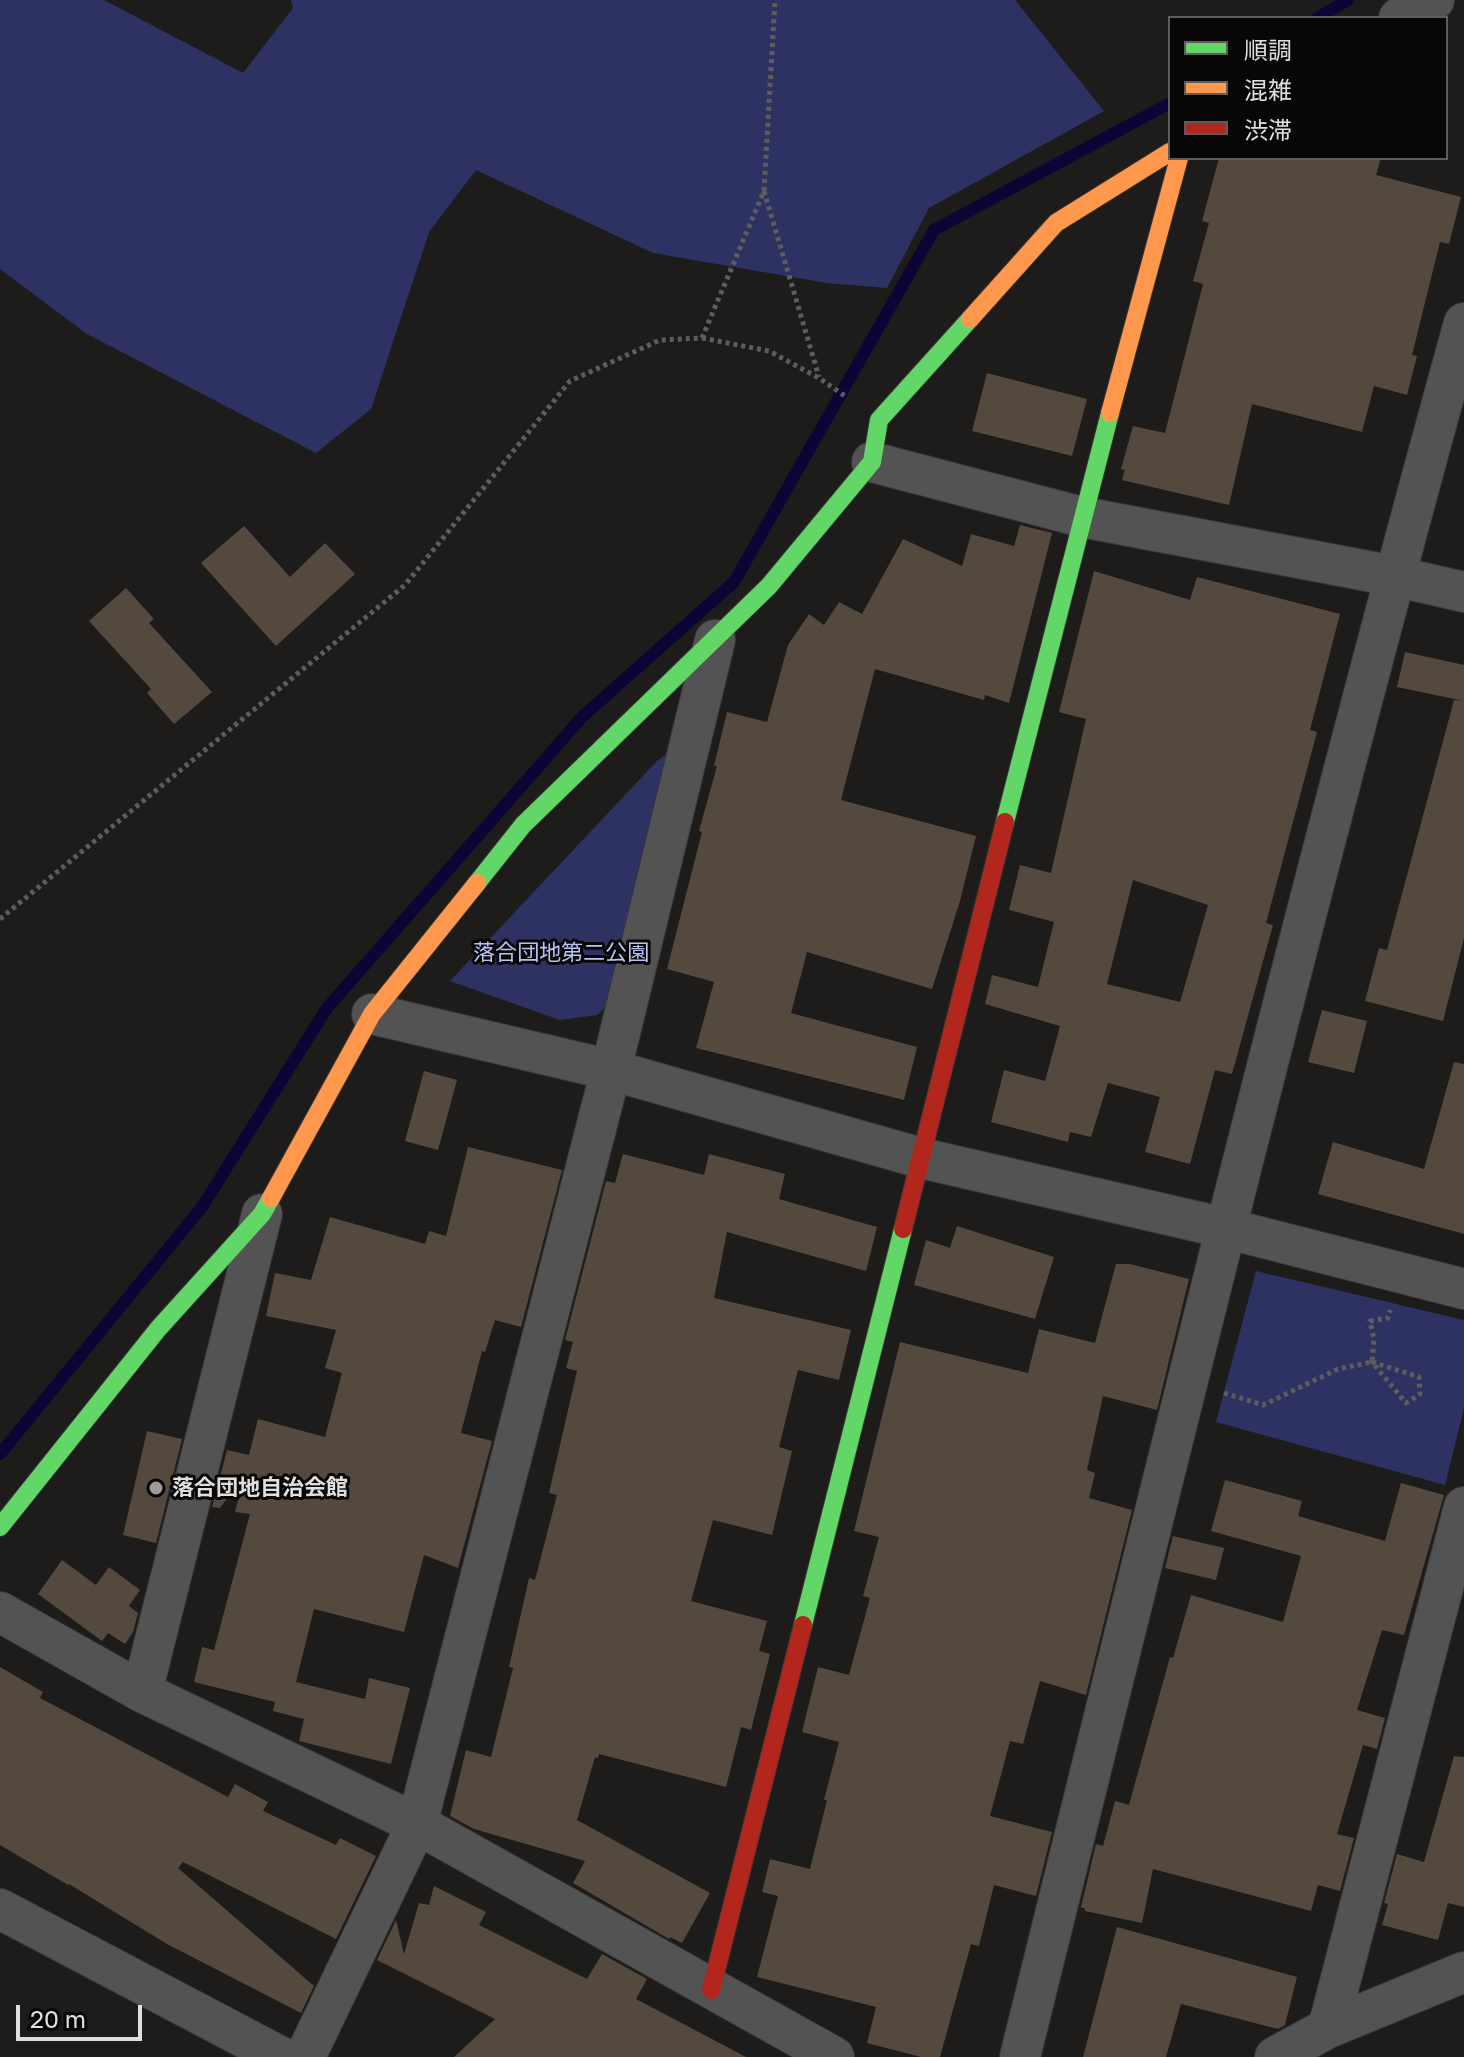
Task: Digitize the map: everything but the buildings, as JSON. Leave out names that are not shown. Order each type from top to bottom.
[{"type":"street","points":[[1403,16],[1434,0]]},
{"type":"street","points":[[0,1527],[158,1329],[262,1214],[372,1014],[523,825],[769,586],[872,462],[879,420],[1056,223],[1168,153]]},
{"type":"street","points":[[711,1990],[1082,517],[1178,160]]},
{"type":"street","points":[[1020,2057],[1225,1228],[1394,576],[1464,323]]},
{"type":"street","points":[[872,462],[1082,517],[1464,592]]},
{"type":"street","points":[[305,2057],[417,1824],[611,1070],[715,640]]},
{"type":"street","points":[[372,1014],[611,1070],[921,1158],[1225,1228],[1464,1289]]},
{"type":"street","points":[[142,1692],[262,1214]]},
{"type":"street","points":[[1328,2028],[1464,1507]]},
{"type":"street","points":[[0,1612],[142,1692],[417,1824],[834,2057]]},
{"type":"street","points":[[0,1909],[281,2057]]},
{"type":"street","points":[[1275,2057],[1328,2028],[1464,1972]]},
{"type":"path","points":[[702,338],[764,191],[775,0]]},
{"type":"path","points":[[0,919],[405,585],[570,381],[660,340],[702,338],[769,351],[819,378],[764,191]]},
{"type":"path","points":[[1223,1393],[1263,1405],[1338,1369],[1372,1362],[1419,1377],[1420,1394],[1406,1403],[1372,1362],[1374,1340],[1370,1321],[1388,1318],[1392,1303]]},
{"type":"green space","points":[[0,0],[104,0],[243,73],[293,8],[291,0],[1015,0],[1104,111],[929,208],[887,288],[827,283],[653,253],[476,170],[429,232],[371,409],[316,453],[87,334],[0,269]]},
{"type":"green space","name":"落合団地第二公園","points":[[674,749],[614,1000],[597,1015],[560,1020],[450,981],[657,761]]},
{"type":"green space","points":[[1256,1271],[1464,1320],[1464,1408],[1445,1485],[1216,1422]]},
{"type":"waterway","points":[[1320,16],[1348,0]]},
{"type":"waterway","points":[[0,1454],[202,1207],[327,1008],[582,717],[734,582],[934,230],[1168,104]]},
{"type":"traffic: fast","points":[[477,883],[523,825],[769,586],[872,462],[879,420],[970,319]]},
{"type":"traffic: fast","points":[[1005,822],[1110,413]]},
{"type":"traffic: fast","points":[[0,1527],[158,1329],[262,1214],[271,1198]]},
{"type":"traffic: fast","points":[[803,1625],[903,1229]]},
{"type":"traffic: slow","points":[[970,319],[1056,223],[1168,153]]},
{"type":"traffic: slow","points":[[1110,413],[1178,160]]},
{"type":"traffic: slow","points":[[271,1198],[372,1014],[477,883]]},
{"type":"traffic: jam","points":[[903,1229],[1005,822]]},
{"type":"traffic: jam","points":[[711,1990],[803,1625]]},
{"type":"place","name":"落合団地自治会館","points":[[156,1488]]}]
